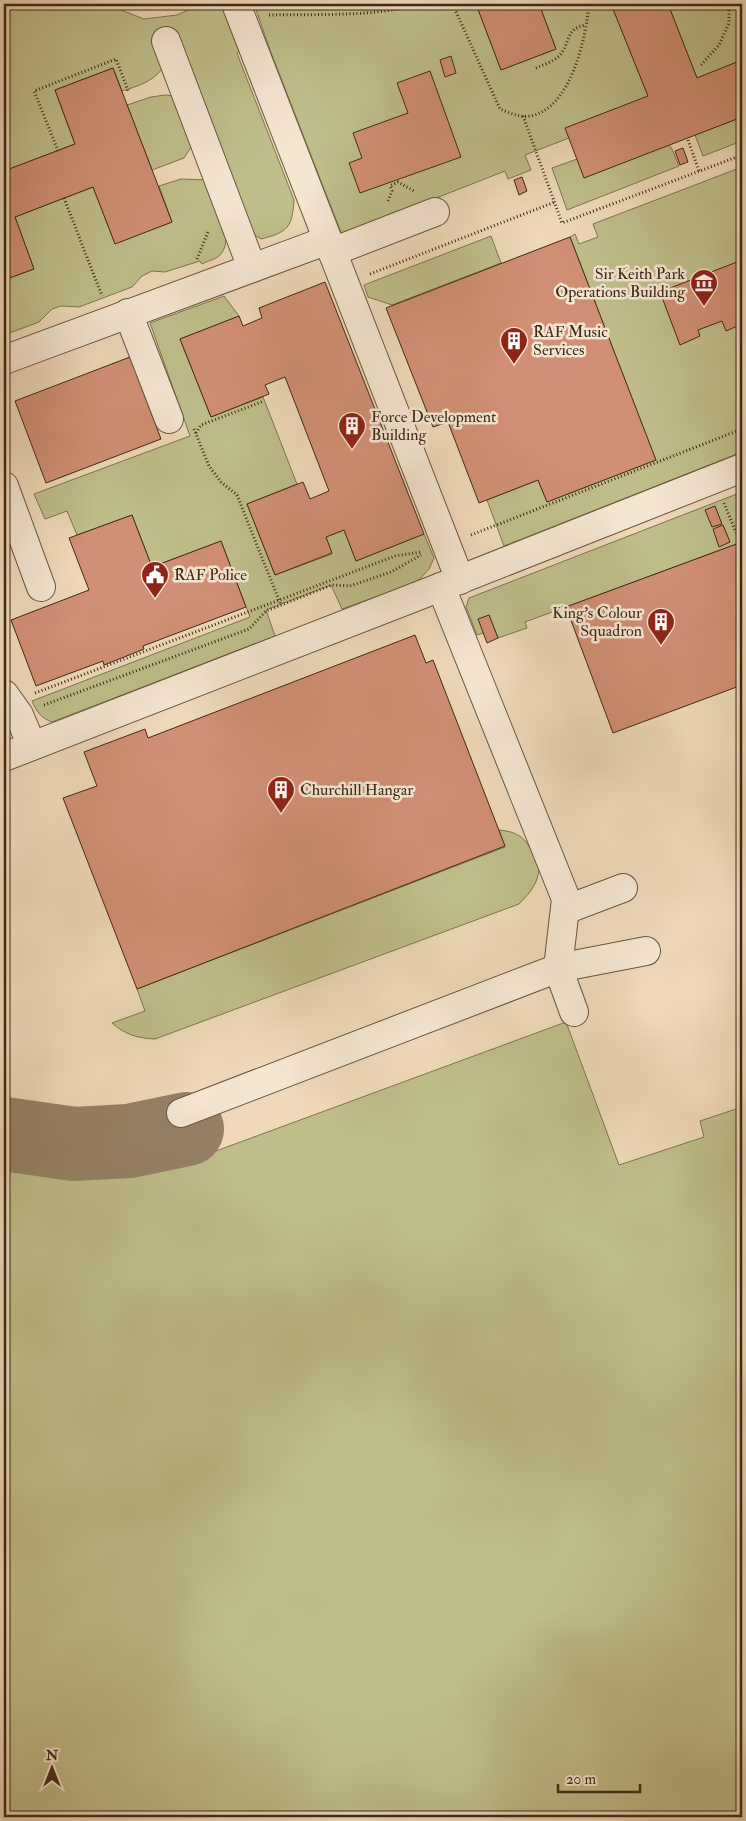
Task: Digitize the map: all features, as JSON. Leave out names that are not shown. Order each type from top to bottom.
[{"type":"street","points":[[236,4],[446,544],[451,584],[566,899],[558,968],[574,1012]]},
{"type":"street","points":[[166,41],[252,268]]},
{"type":"street","points":[[4,360],[252,268],[330,246],[435,212]]},
{"type":"street","points":[[128,314],[180,422]]},
{"type":"street","points":[[4,757],[451,584],[742,468]]},
{"type":"street","points":[[4,486],[41,587]]},
{"type":"street","points":[[9,698],[32,746]]},
{"type":"street","points":[[565,910],[622,888]]},
{"type":"street","points":[[181,1113],[558,968],[646,951]]},
{"type":"path","points":[[264,15],[372,14],[422,4]]},
{"type":"path","points":[[450,4],[453,5],[500,109],[523,116],[538,113],[549,107],[574,73],[580,54],[589,4]]},
{"type":"path","points":[[701,65],[719,45],[729,23],[729,4]]},
{"type":"path","points":[[536,68],[560,55],[573,30],[577,26],[586,25]]},
{"type":"path","points":[[58,151],[34,91],[116,59],[129,93]]},
{"type":"path","points":[[523,116],[562,224],[742,155]]},
{"type":"path","points":[[688,140],[699,171]]},
{"type":"path","points":[[64,198],[104,301]]},
{"type":"path","points":[[345,284],[555,202]]},
{"type":"path","points":[[192,266],[204,242],[208,225]]},
{"type":"path","points":[[196,433],[200,425],[264,401]]},
{"type":"path","points":[[180,422],[196,433],[208,466],[220,482],[237,495],[282,605]]},
{"type":"path","points":[[446,544],[742,429]]},
{"type":"path","points":[[35,693],[395,556],[427,552],[391,572],[350,586],[332,584],[266,611],[249,629],[44,705]]},
{"type":"path","points":[[4,654],[9,698]]},
{"type":"shaded area","points":[[4,4],[110,4],[144,19],[177,15],[201,4],[225,4],[243,50],[237,53],[294,200],[292,217],[287,227],[277,234],[261,239],[253,234],[172,30],[152,36],[162,69],[144,83],[122,91],[113,68],[55,90],[75,144],[4,171]]},
{"type":"shaded area","points":[[254,4],[366,4],[367,6],[374,4],[476,4],[501,70],[556,49],[539,4],[611,4],[648,96],[569,138],[525,155],[531,170],[508,179],[505,171],[342,235]]},
{"type":"shaded area","points":[[668,4],[742,4],[742,60],[697,78]]},
{"type":"shaded area","points":[[173,96],[195,141],[184,158],[152,170],[127,105],[151,97]]},
{"type":"shaded area","points":[[742,117],[742,141],[703,156],[695,135]]},
{"type":"shaded area","points":[[669,145],[679,166],[567,210],[552,168],[577,159]]},
{"type":"shaded area","points":[[742,167],[742,452],[504,546],[487,500],[538,480],[547,502],[655,460],[570,237],[575,234],[579,244],[598,237],[593,224]]},
{"type":"shaded area","points":[[181,179],[209,180],[225,230],[226,239],[220,255],[202,264],[200,261],[165,272],[152,271],[142,276],[132,287],[79,307],[61,306],[52,309],[39,322],[4,335],[4,280],[34,269],[15,217],[93,187],[115,243],[172,222],[159,186]]},
{"type":"shaded area","points":[[491,236],[501,263],[392,305],[368,297],[364,285]]},
{"type":"shaded area","points":[[224,296],[239,316],[180,339],[211,417],[263,397],[297,484],[247,504],[275,575],[332,554],[326,537],[344,530],[356,561],[424,534],[434,558],[429,569],[417,582],[342,609],[331,585],[266,610],[275,636],[52,722],[40,714],[32,701],[250,617],[221,541],[152,567],[132,515],[77,535],[67,511],[45,519],[34,494],[190,436],[150,323]]},
{"type":"shaded area","points":[[742,492],[742,542],[525,622],[527,628],[498,638],[489,615],[483,633],[477,635],[466,607],[469,598]]},
{"type":"shaded area","points":[[499,830],[512,832],[525,840],[538,865],[539,873],[537,879],[519,904],[155,1039],[132,1035],[112,1023],[145,1011],[137,989],[505,847]]},
{"type":"shaded area","points":[[566,1022],[619,1165],[704,1137],[700,1121],[742,1107],[742,1817],[4,1817],[4,1166],[64,1173],[145,1174],[197,1158]]},
{"type":"building","points":[[476,4],[539,4],[556,49],[501,70]]},
{"type":"building","points":[[611,4],[668,4],[697,78],[742,60],[742,117],[584,178],[565,128],[648,96]]},
{"type":"building","points":[[451,56],[456,73],[445,77],[440,60]]},
{"type":"building","points":[[113,68],[172,222],[115,244],[93,187],[15,217],[34,269],[4,280],[4,171],[75,144],[55,90]]},
{"type":"building","points":[[430,71],[461,157],[360,193],[349,163],[362,158],[353,133],[408,113],[397,83]]},
{"type":"building","points":[[683,148],[688,162],[680,165],[675,151]]},
{"type":"building","points":[[522,177],[527,191],[519,195],[514,180]]},
{"type":"building","name":"RAF Music Services","points":[[570,237],[656,460],[547,502],[538,480],[479,503],[448,422],[433,427],[386,308]]},
{"type":"building","name":"Sir Keith Park Operations Building","points":[[742,260],[742,324],[726,331],[722,321],[698,330],[700,336],[680,345],[660,292]]},
{"type":"building","name":"Force Development Building","points":[[325,282],[424,534],[356,561],[344,530],[326,537],[332,553],[275,575],[247,504],[303,482],[310,499],[329,491],[285,377],[265,385],[269,394],[211,417],[180,339],[239,316],[243,326],[262,318],[259,308]]},
{"type":"building","points":[[130,357],[161,439],[46,483],[15,401]]},
{"type":"building","points":[[715,506],[722,524],[712,527],[705,510]]},
{"type":"building","name":"RAF Police","points":[[132,515],[152,567],[221,541],[246,607],[143,646],[144,649],[104,665],[103,661],[36,686],[11,620],[89,590],[69,538]]},
{"type":"building","points":[[723,525],[730,542],[719,547],[713,529]]},
{"type":"building","name":"King's Colour Squadron","points":[[742,542],[742,685],[613,733],[566,607]]},
{"type":"building","points":[[489,615],[498,638],[487,643],[478,619]]},
{"type":"building","name":"Churchill Hangar","points":[[415,635],[426,663],[433,660],[505,846],[137,989],[63,798],[97,786],[84,752],[145,729],[148,738]]},
{"type":"taxiway","points":[[4,1134],[74,1144],[129,1141],[187,1129]]},
{"type":"place","name":"Sir Keith Park Operations Building","points":[[704,307]]},
{"type":"place","name":"RAF Music Services","points":[[514,365]]},
{"type":"place","name":"Force Development Building","points":[[352,450]]},
{"type":"place","name":"RAF Police","points":[[155,599]]},
{"type":"place","name":"King's Colour Squadron","points":[[661,646]]},
{"type":"place","name":"Churchill Hangar","points":[[281,814]]}]
